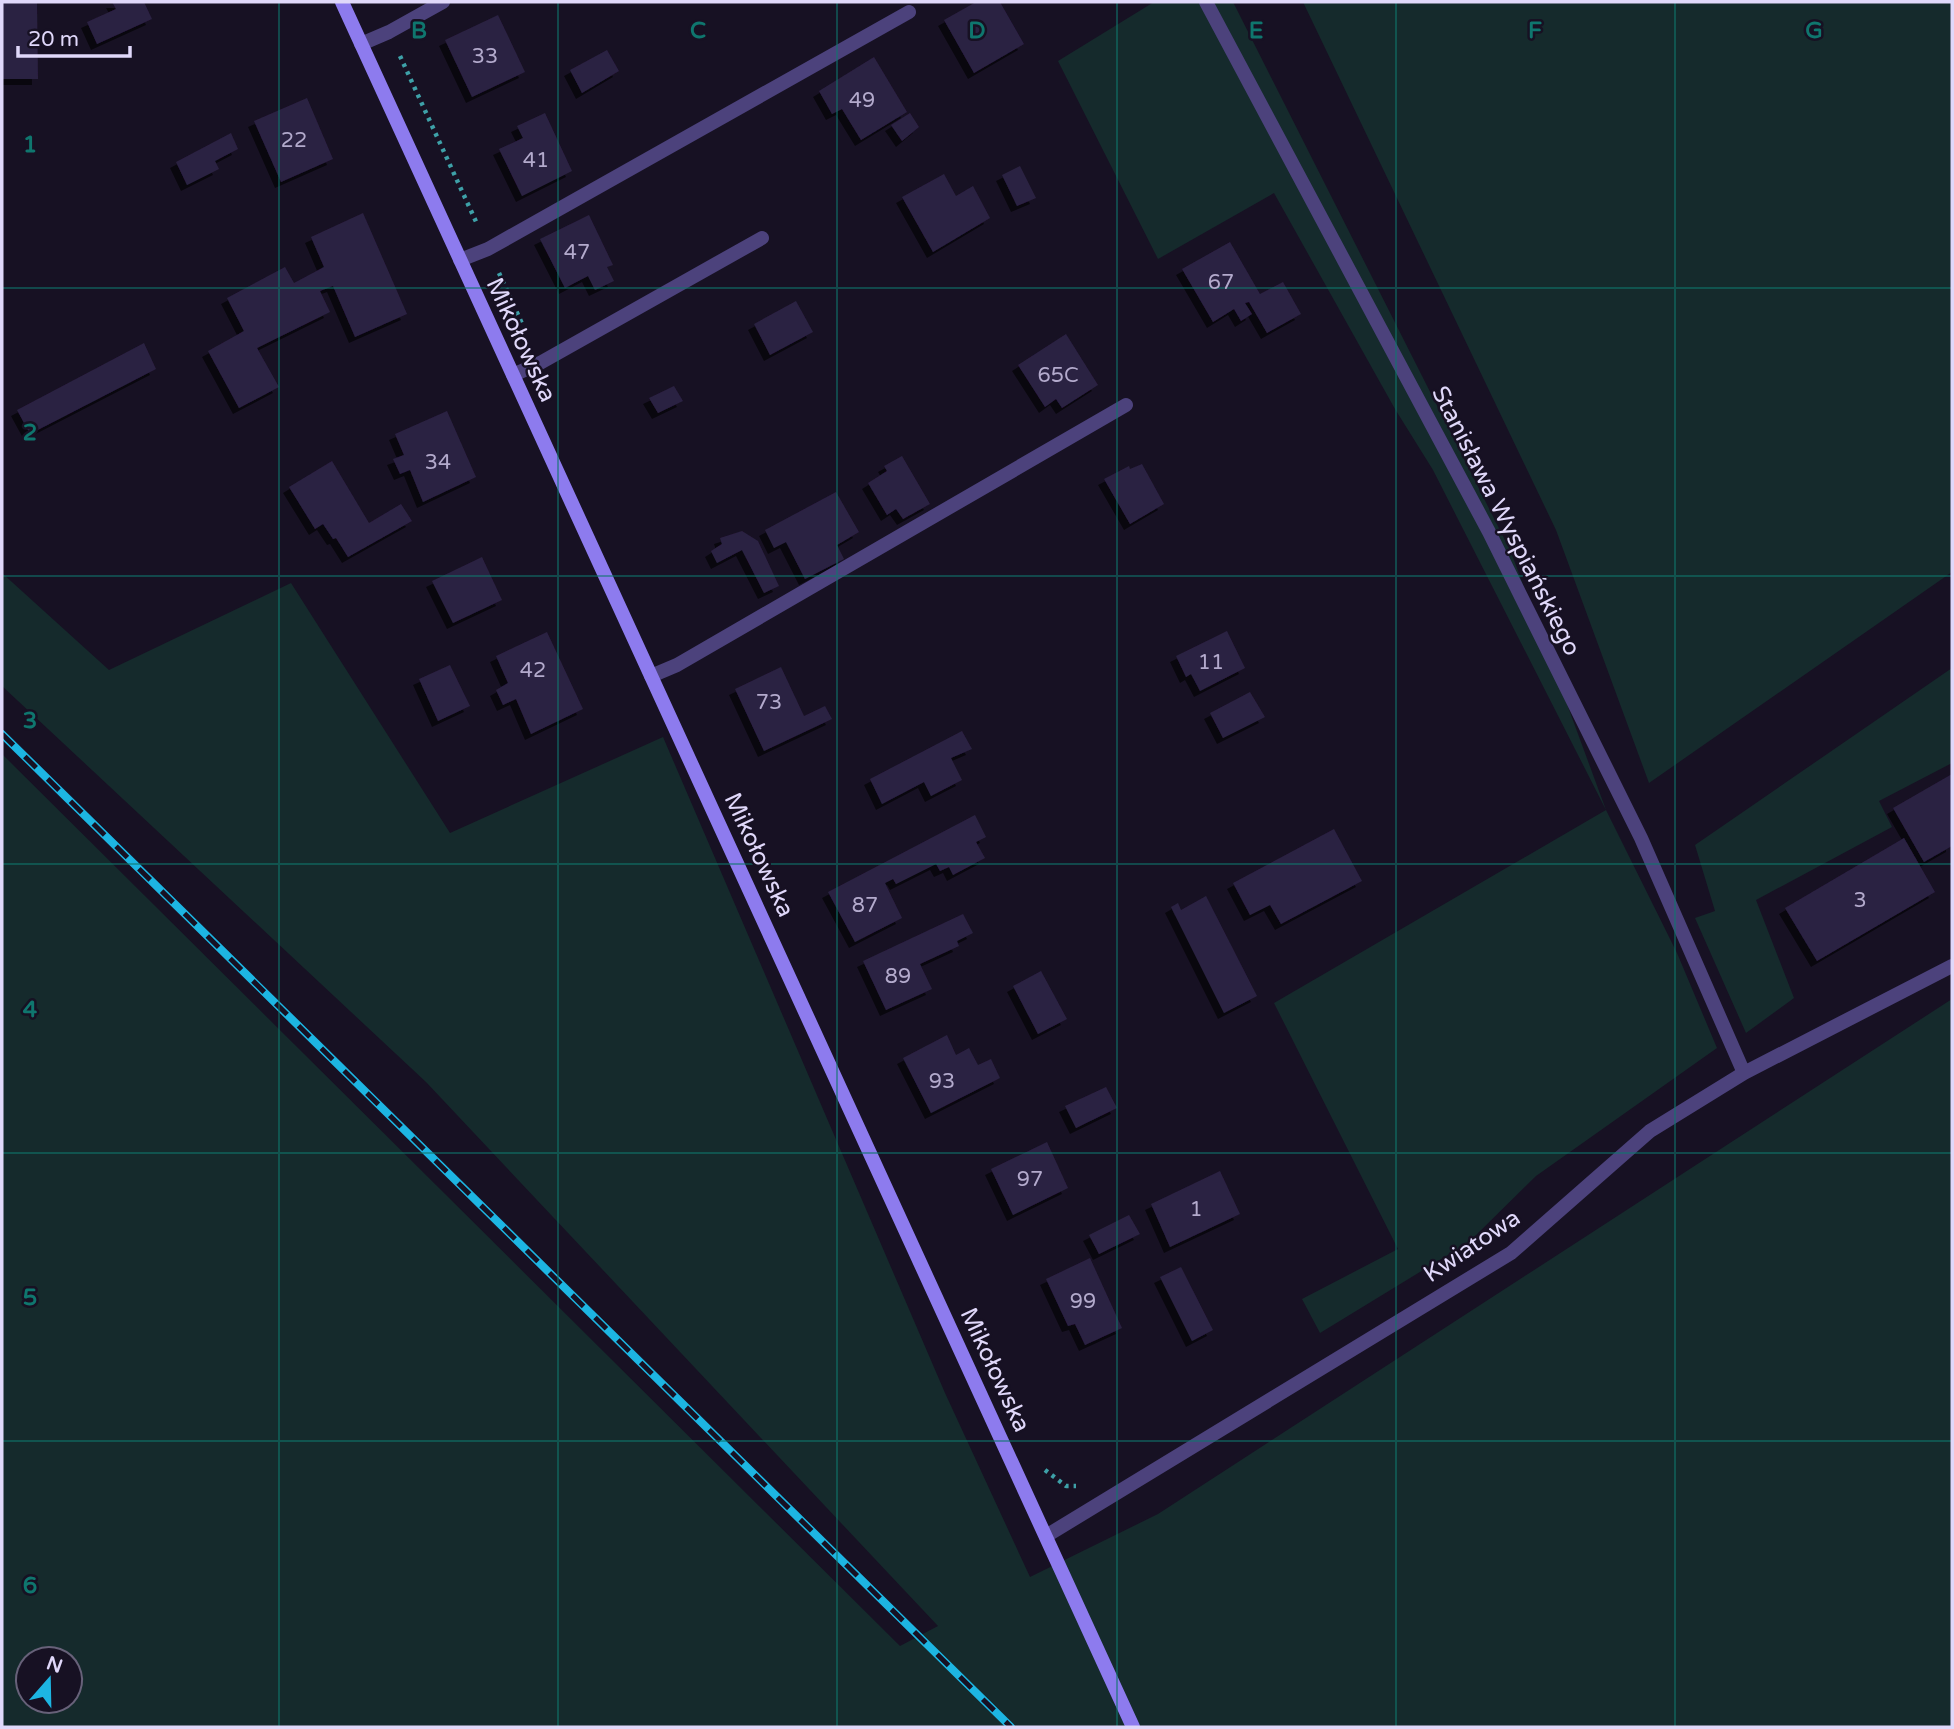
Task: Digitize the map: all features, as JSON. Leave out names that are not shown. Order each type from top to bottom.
[{"type":"main road","name":"Mikołowska","points":[[342,2],[1133,1727]]},
{"type":"street","name":"Stanisława Wyspiańskiego","points":[[1206,2],[1489,531],[1641,838],[1744,1073]]},
{"type":"street","points":[[361,44],[389,32],[435,4]]},
{"type":"street","points":[[460,260],[488,249],[909,12]]},
{"type":"street","points":[[513,375],[540,363],[762,239]]},
{"type":"street","points":[[651,676],[677,664],[1126,405]]},
{"type":"street","name":"Kwiatowa","points":[[1046,1536],[1511,1253],[1650,1132],[1744,1073],[1952,966]]},
{"type":"path","points":[[389,32],[540,363]]},
{"type":"path","points":[[1044,1469],[1066,1486],[1080,1487]]},
{"type":"green space","points":[[1154,2],[1233,2],[1511,552],[1606,810],[1433,470],[1395,409],[1274,193],[1158,259],[1058,61]]},
{"type":"green space","points":[[1303,2],[1952,2],[1952,572],[1649,783],[1556,530]]},
{"type":"green space","points":[[2,573],[109,670],[291,583],[450,833],[663,737],[945,1393],[1030,1577],[1158,1514],[1952,999],[1952,1727],[2,1727],[2,754],[900,1646],[938,1626],[426,1082],[2,686]]},
{"type":"green space","points":[[1952,668],[1952,763],[1879,801],[1892,827],[1756,900],[1794,998],[1746,1033],[1695,918],[1715,911],[1695,845]]},
{"type":"green space","points":[[1606,810],[1677,953],[1717,1048],[1536,1176],[1469,1242],[1320,1333],[1302,1299],[1398,1249],[1274,1003]]},
{"type":"building","points":[[2,2],[37,2],[38,79],[2,79]]},
{"type":"building","points":[[112,2],[144,2],[152,19],[97,44],[87,22],[116,9]]},
{"type":"building","points":[[976,2],[1000,2],[1024,44],[974,73],[944,20]]},
{"type":"building","points":[[498,15],[525,72],[472,97],[445,40]]},
{"type":"building","points":[[607,50],[619,71],[582,93],[570,70]]},
{"type":"building","points":[[874,57],[907,112],[861,140],[842,109],[832,114],[819,91]]},
{"type":"building","points":[[307,98],[333,159],[281,182],[254,121]]},
{"type":"building","points":[[545,113],[572,171],[522,196],[499,149],[523,138],[517,126]]},
{"type":"building","points":[[910,113],[919,127],[902,141],[891,125]]},
{"type":"building","points":[[231,133],[238,149],[215,161],[219,169],[187,185],[176,162]]},
{"type":"building","points":[[1020,166],[1036,198],[1017,206],[1002,175]]},
{"type":"building","points":[[944,174],[956,196],[973,186],[990,218],[933,252],[902,197]]},
{"type":"building","points":[[363,213],[407,314],[355,337],[333,286],[320,291],[330,312],[257,348],[279,387],[239,408],[208,351],[244,331],[227,298],[285,267],[294,283],[324,267],[311,237]]},
{"type":"building","points":[[589,215],[613,265],[607,267],[614,281],[595,290],[588,276],[565,288],[540,239]]},
{"type":"building","points":[[1230,242],[1260,294],[1283,282],[1301,314],[1267,333],[1249,302],[1245,303],[1252,314],[1241,321],[1234,309],[1213,322],[1182,269]]},
{"type":"building","points":[[796,301],[813,332],[770,355],[754,324]]},
{"type":"building","points":[[1066,334],[1098,385],[1062,408],[1056,399],[1045,407],[1018,365]]},
{"type":"building","points":[[144,343],[156,369],[30,434],[17,410]]},
{"type":"building","points":[[674,386],[683,401],[658,413],[649,398]]},
{"type":"building","points":[[447,411],[476,477],[423,502],[410,470],[400,474],[393,459],[404,455],[395,434]]},
{"type":"building","points":[[902,456],[930,504],[903,519],[896,509],[887,515],[868,483],[887,471],[884,466]]},
{"type":"building","points":[[332,461],[369,523],[401,504],[412,521],[348,557],[323,524],[315,529],[289,487]]},
{"type":"building","points":[[1142,464],[1164,504],[1130,524],[1104,479],[1129,466],[1130,469]]},
{"type":"building","points":[[836,492],[859,532],[837,545],[844,559],[805,579],[786,542],[774,548],[765,530]]},
{"type":"building","points":[[742,531],[758,541],[779,586],[764,593],[742,550],[717,563],[711,551],[722,544],[720,538]]},
{"type":"building","points":[[482,557],[502,600],[453,623],[432,581]]},
{"type":"building","points":[[1227,631],[1245,668],[1200,691],[1191,674],[1186,677],[1176,656]]},
{"type":"building","points":[[547,632],[583,709],[531,734],[516,699],[503,705],[496,690],[508,683],[496,656]]},
{"type":"building","points":[[450,665],[470,706],[438,721],[419,679]]},
{"type":"building","points":[[781,667],[804,716],[825,706],[832,719],[764,751],[735,689]]},
{"type":"building","points":[[1250,692],[1265,717],[1223,738],[1210,713]]},
{"type":"building","points":[[962,731],[972,749],[951,758],[962,780],[931,796],[924,782],[882,804],[870,779]]},
{"type":"building","points":[[1952,774],[1952,846],[1924,862],[1893,808]]},
{"type":"building","points":[[975,815],[986,837],[976,842],[985,858],[953,875],[949,867],[940,871],[936,864],[896,884],[893,879],[885,883],[902,918],[855,942],[828,892]]},
{"type":"building","points":[[1334,829],[1362,881],[1281,924],[1270,905],[1250,915],[1233,883]]},
{"type":"building","points":[[1904,838],[1935,892],[1817,961],[1785,908]]},
{"type":"building","points":[[1206,896],[1257,996],[1224,1013],[1171,907],[1178,903],[1181,910]]},
{"type":"building","points":[[963,914],[973,933],[957,941],[959,946],[920,964],[932,989],[886,1010],[863,961]]},
{"type":"building","points":[[1041,971],[1067,1019],[1038,1034],[1013,986]]},
{"type":"building","points":[[947,1035],[956,1055],[969,1048],[978,1065],[991,1059],[1000,1078],[931,1113],[903,1058]]},
{"type":"building","points":[[1106,1087],[1117,1108],[1076,1128],[1065,1106]]},
{"type":"building","points":[[1047,1142],[1068,1188],[1013,1215],[991,1169]]},
{"type":"building","points":[[1220,1171],[1240,1214],[1170,1247],[1151,1204]]},
{"type":"building","points":[[1129,1215],[1140,1234],[1099,1254],[1089,1235]]},
{"type":"building","points":[[1090,1258],[1122,1328],[1085,1345],[1075,1324],[1068,1326],[1046,1279]]},
{"type":"building","points":[[1181,1267],[1213,1330],[1192,1341],[1160,1277]]},
{"type":"railway","points":[[2,734],[1011,1727]]}]
